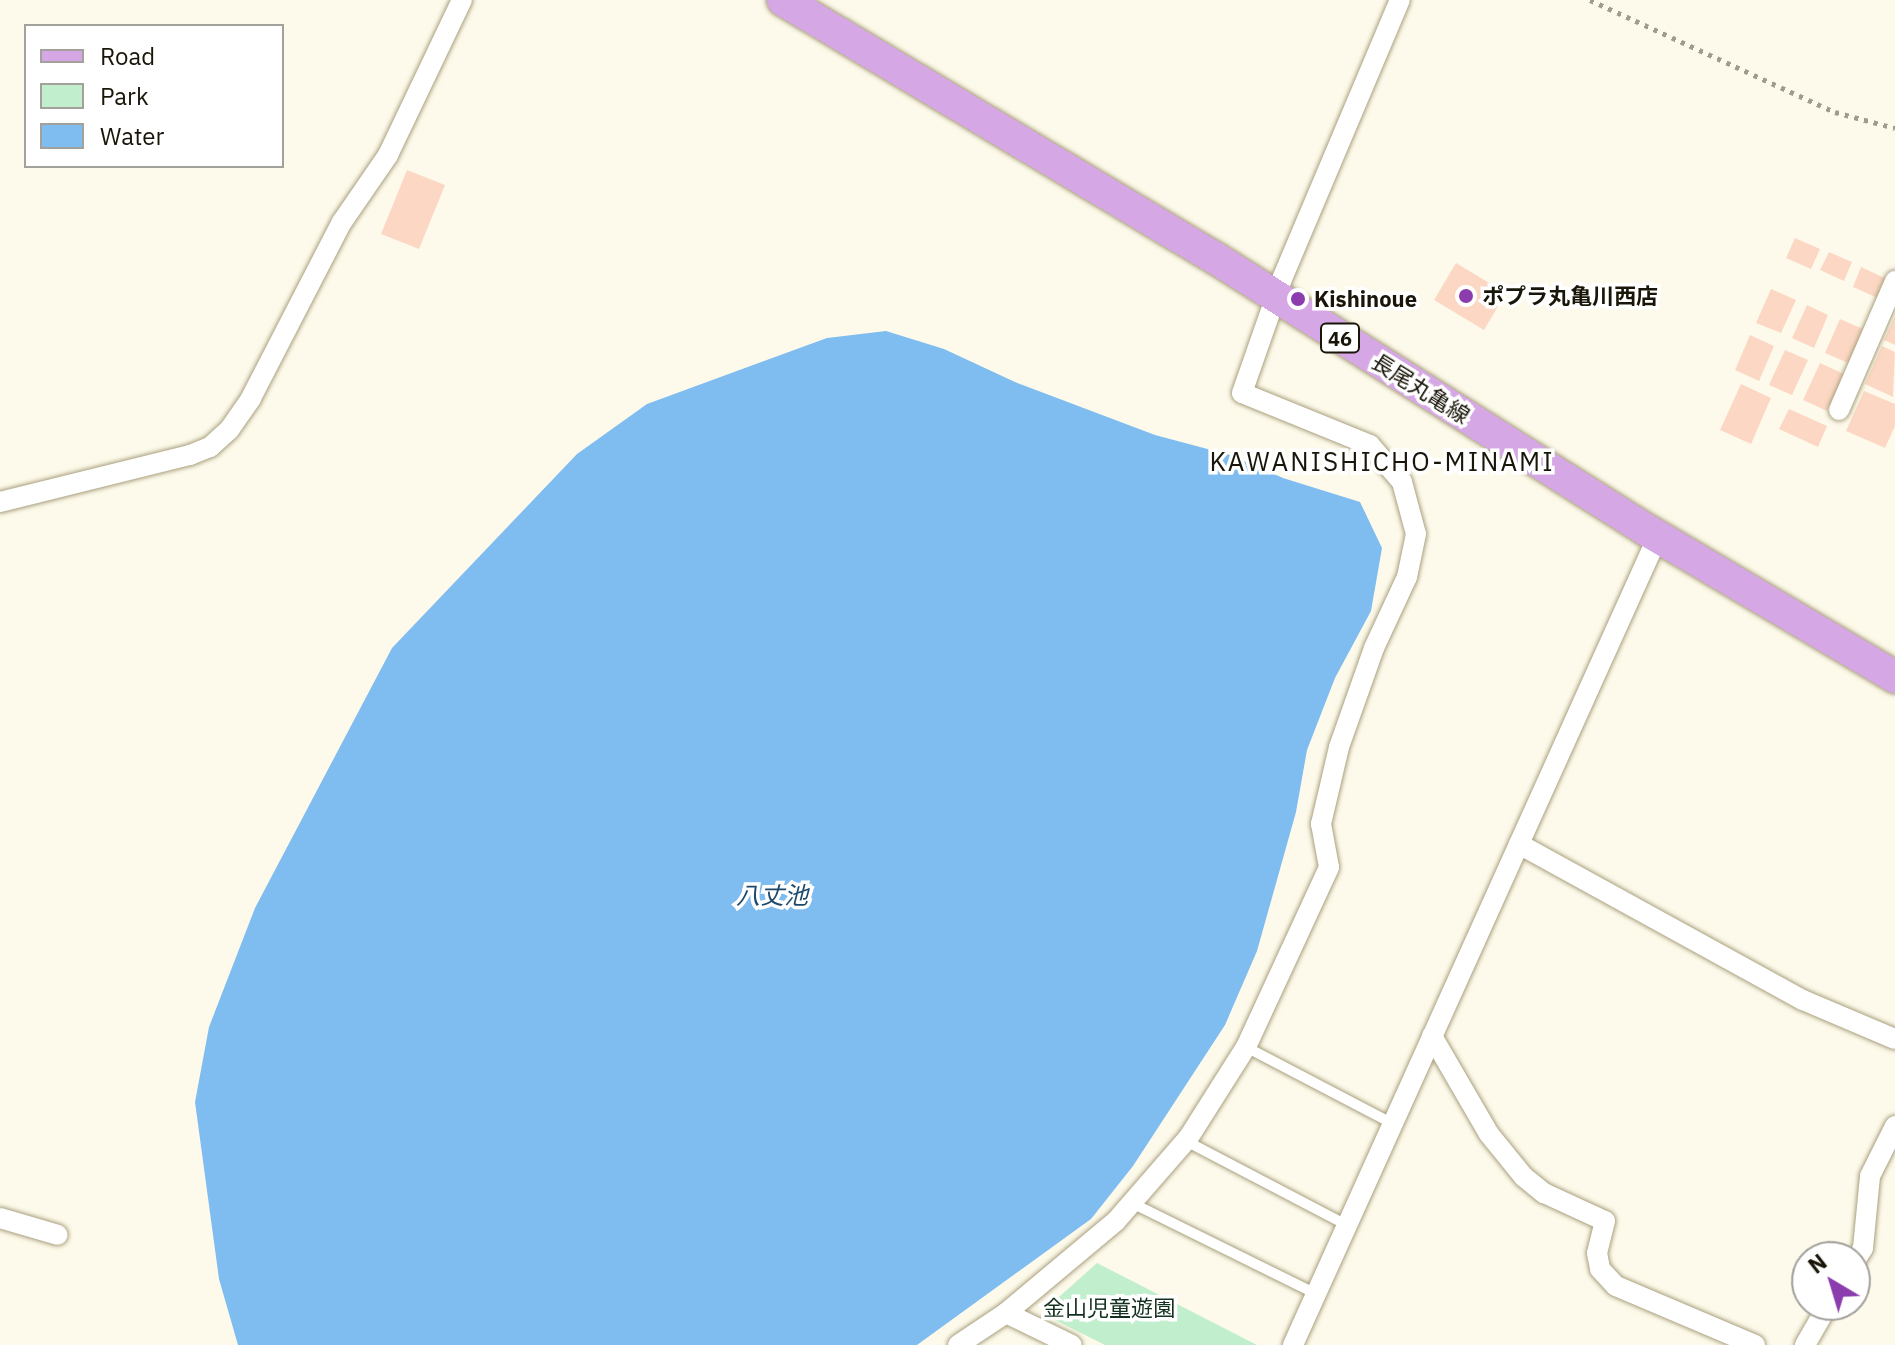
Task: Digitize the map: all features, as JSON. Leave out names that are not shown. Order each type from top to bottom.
[{"type":"main road","name":"長尾丸亀線","points":[[783,0],[1276,296],[1658,536],[1895,677]]},
{"type":"street","points":[[0,502],[190,455],[210,447],[229,430],[251,398],[342,222],[388,155],[462,0]]},
{"type":"street","points":[[958,1345],[1006,1313],[1132,1203],[1186,1141],[1246,1047],[1329,867],[1321,824],[1339,747],[1374,648],[1407,577],[1416,534],[1402,482],[1370,445],[1242,393],[1276,296],[1400,0]]},
{"type":"street","points":[[1839,410],[1895,281]]},
{"type":"street","points":[[1293,1345],[1658,536]]},
{"type":"street","points":[[1519,844],[1803,1000],[1895,1039]]},
{"type":"street","points":[[1432,1036],[1489,1134],[1524,1177],[1544,1193],[1605,1221],[1597,1253],[1600,1269],[1616,1286],[1755,1345]]},
{"type":"street","points":[[1864,1241],[1870,1176],[1895,1126]]},
{"type":"street","points":[[0,1218],[58,1235]]},
{"type":"street","points":[[1006,1313],[1072,1345]]},
{"type":"street","points":[[1805,1345],[1819,1321]]},
{"type":"lane","points":[[1246,1047],[1393,1124]]},
{"type":"lane","points":[[1186,1141],[1347,1225]]},
{"type":"lane","points":[[1132,1203],[1316,1294]]},
{"type":"path","points":[[1590,0],[1835,112],[1895,128]]},
{"type":"green space","name":"金山児童遊園","points":[[1097,1263],[1257,1345],[1105,1345],[1041,1313]]},
{"type":"water","name":"八丈池","points":[[886,331],[944,349],[1015,382],[1155,435],[1230,455],[1283,478],[1360,502],[1382,548],[1371,611],[1335,678],[1307,750],[1296,812],[1257,951],[1225,1025],[1133,1166],[1091,1219],[917,1345],[238,1345],[219,1279],[195,1102],[209,1027],[255,908],[392,648],[577,454],[647,404],[827,338]]},
{"type":"building","points":[[407,170],[445,185],[419,249],[381,234]]},
{"type":"building","points":[[1795,238],[1820,249],[1811,269],[1786,258]]},
{"type":"building","points":[[1829,252],[1852,262],[1844,281],[1820,270]]},
{"type":"building","points":[[1456,263],[1506,293],[1484,330],[1434,300]]},
{"type":"building","points":[[1861,267],[1889,280],[1880,299],[1853,287]]},
{"type":"building","points":[[1771,289],[1796,300],[1781,333],[1756,323]]},
{"type":"building","points":[[1807,305],[1828,315],[1814,348],[1792,338]]},
{"type":"building","points":[[1895,316],[1895,345],[1884,340]]},
{"type":"building","points":[[1840,319],[1863,329],[1848,363],[1825,353]]},
{"type":"building","points":[[1750,335],[1774,346],[1759,381],[1735,370]]},
{"type":"building","points":[[1882,346],[1895,352],[1893,397],[1865,384]]},
{"type":"building","points":[[1785,350],[1808,360],[1792,395],[1769,385]]},
{"type":"building","points":[[1820,363],[1844,374],[1827,411],[1803,400]]},
{"type":"building","points":[[1741,384],[1771,398],[1751,444],[1720,430]]},
{"type":"building","points":[[1864,391],[1895,404],[1895,426],[1885,448],[1846,431]]},
{"type":"building","points":[[1789,409],[1827,426],[1818,447],[1779,429]]},
{"type":"place","name":"ポプラ丸亀川西店","points":[[1466,296]]},
{"type":"place","name":"Kishinoue","points":[[1298,299]]},
{"type":"district","name":"KAWANISHICHO-MINAMI","points":[[1382,462]]}]
